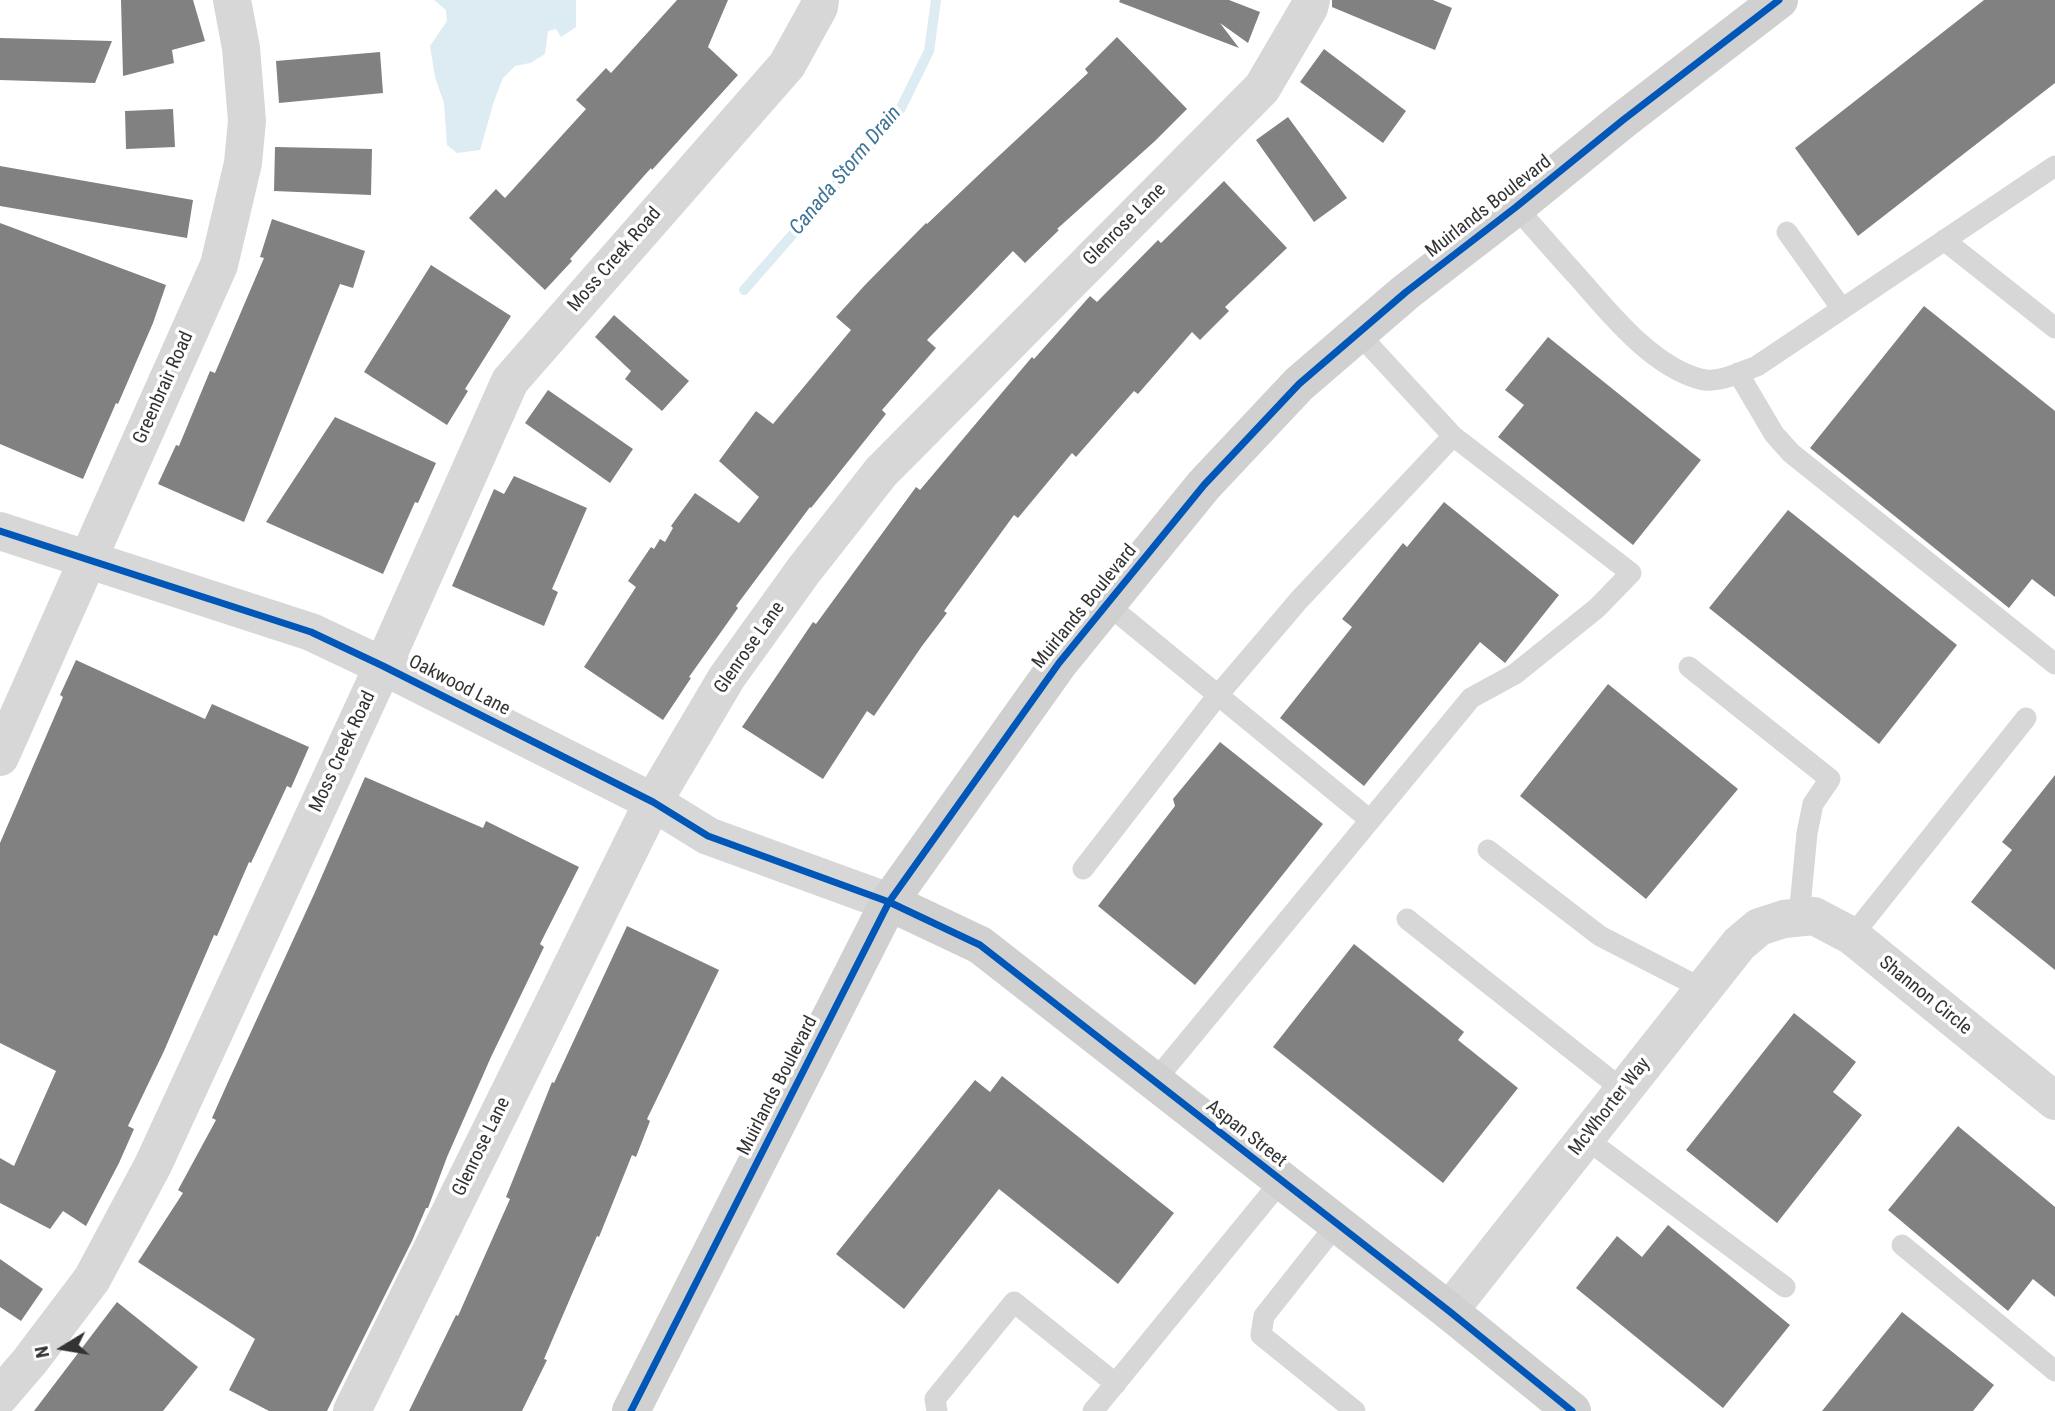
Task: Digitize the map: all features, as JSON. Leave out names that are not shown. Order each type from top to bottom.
[{"type":"main road","name":"Muirlands Boulevard","points":[[631,1411],[889,902],[1059,663],[1107,604],[1204,485],[1299,384],[1406,292],[1622,120],[1779,0]]},
{"type":"main road","name":"Aspan Street","points":[[889,902],[979,946],[1449,1311],[1552,1405]]},
{"type":"street","name":"Greenbrair Road","points":[[0,757],[219,265],[243,163],[247,121],[241,48],[232,0]]},
{"type":"street","name":"Moss Creek Road","points":[[0,1396],[92,1279],[153,1166],[383,666],[510,381],[787,65],[819,7],[820,0]]},
{"type":"street","name":"Glenrose Lane","points":[[352,1411],[653,802],[727,677],[804,570],[881,472],[1262,88],[1311,0]]},
{"type":"street","name":"Oakwood Lane","points":[[0,531],[311,632],[653,802],[708,836],[889,902]]},
{"type":"street","name":"Shannon Circle","points":[[1792,918],[1814,916],[1852,936],[2055,1101]]},
{"type":"street","name":"McWhorter Way","points":[[1449,1311],[1738,944],[1759,927],[1792,918]]},
{"type":"lane","points":[[1516,207],[1608,312],[1650,352],[1676,369],[1702,380],[1720,379],[1757,366],[2055,166]]},
{"type":"lane","points":[[1787,232],[1842,309]]},
{"type":"lane","points":[[1944,240],[2055,328]]},
{"type":"lane","points":[[1154,1082],[1471,698],[1515,674],[1597,608],[1631,572],[1453,436],[1358,333]]},
{"type":"lane","points":[[1738,373],[1774,433],[1791,453],[2055,664]]},
{"type":"lane","points":[[1083,869],[1218,695],[1299,600],[1453,436]]},
{"type":"lane","points":[[1107,604],[1370,820]]},
{"type":"lane","points":[[1689,667],[1830,779],[1813,804],[1792,918]]},
{"type":"lane","points":[[1852,936],[2026,718]]},
{"type":"lane","points":[[1488,850],[1600,936],[1703,989]]},
{"type":"lane","points":[[1407,919],[1623,1090]]},
{"type":"lane","points":[[1585,1138],[1785,1287]]},
{"type":"lane","points":[[1093,1411],[1281,1181]]},
{"type":"lane","points":[[1336,1224],[1264,1316],[1261,1335],[1355,1411]]},
{"type":"lane","points":[[1902,1245],[2055,1371]]},
{"type":"lane","points":[[937,1411],[935,1399],[1014,1302],[1115,1384]]},
{"type":"shaded area","points":[[434,0],[576,0],[576,27],[561,37],[556,29],[548,31],[545,54],[530,63],[515,66],[503,78],[480,150],[457,153],[447,145],[444,103],[435,77],[430,46],[447,21],[446,10]]},
{"type":"building","points":[[121,0],[193,0],[205,41],[172,50],[174,63],[123,76]]},
{"type":"building","points":[[677,0],[728,0],[708,47],[738,75],[652,170],[651,168],[545,290],[469,218],[496,189],[505,198],[586,109],[576,100],[606,68],[611,73]]},
{"type":"building","points":[[1229,0],[1260,12],[1248,43],[1220,23],[1239,48],[1119,2]]},
{"type":"building","points":[[1332,0],[1433,0],[1452,8],[1435,50],[1332,7]]},
{"type":"building","points":[[1984,0],[2055,0],[2055,83],[1858,236],[1795,148]]},
{"type":"building","points":[[1117,37],[1187,109],[1057,229],[1059,230],[1025,263],[1013,251],[927,340],[936,348],[882,410],[886,414],[810,507],[736,606],[738,608],[689,677],[691,678],[663,720],[584,667],[636,587],[628,581],[651,547],[654,549],[660,539],[665,542],[673,528],[671,526],[695,493],[739,523],[759,497],[719,461],[756,411],[773,424],[851,330],[836,317],[926,223],[1088,73],[1085,69]]},
{"type":"building","points":[[0,38],[112,41],[95,83],[0,80]]},
{"type":"building","points":[[1324,49],[1406,111],[1383,143],[1300,82]]},
{"type":"building","points":[[380,52],[383,93],[279,103],[276,61]]},
{"type":"building","points":[[173,109],[175,147],[126,149],[125,111]]},
{"type":"building","points":[[1288,117],[1347,198],[1314,222],[1256,140]]},
{"type":"building","points":[[275,147],[372,149],[371,195],[274,191]]},
{"type":"building","points":[[0,166],[193,200],[187,238],[0,206]]},
{"type":"building","points":[[1224,181],[1287,248],[1225,307],[1229,311],[1200,340],[1192,332],[1138,394],[1134,391],[1076,457],[1072,453],[1018,518],[1014,515],[944,611],[947,613],[874,716],[867,711],[823,779],[742,727],[813,622],[816,624],[916,487],[920,490],[1032,357],[1034,359],[1090,296],[1097,302],[1158,240],[1161,243]]},
{"type":"building","points":[[272,219],[365,251],[353,288],[340,284],[244,522],[158,484],[176,445],[179,446],[210,371],[215,373],[264,258],[260,257]]},
{"type":"building","points":[[0,223],[166,285],[153,323],[83,479],[0,444]]},
{"type":"building","points":[[431,265],[511,316],[465,389],[468,391],[447,425],[364,372]]},
{"type":"building","points":[[1924,306],[2055,411],[2055,597],[2032,579],[2009,608],[1810,448]]},
{"type":"building","points":[[614,315],[689,381],[662,411],[625,379],[631,371],[595,337]]},
{"type":"building","points":[[1548,337],[1701,460],[1633,545],[1498,437],[1524,405],[1505,390]]},
{"type":"building","points":[[548,390],[633,449],[610,483],[525,423]]},
{"type":"building","points":[[335,417],[436,463],[418,503],[415,502],[383,574],[266,522]]},
{"type":"building","points":[[514,476],[587,508],[552,589],[558,592],[544,626],[452,586],[494,489],[504,494]]},
{"type":"building","points":[[1444,502],[1559,595],[1505,663],[1480,642],[1364,786],[1280,718],[1352,627],[1342,619],[1403,543],[1407,547]]},
{"type":"building","points":[[1788,510],[1957,645],[1879,744],[1709,608]]},
{"type":"building","points":[[76,660],[205,719],[212,704],[309,747],[291,788],[287,786],[251,863],[249,862],[217,936],[214,935],[128,1126],[134,1129],[86,1226],[63,1211],[50,1229],[0,1203],[0,1158],[14,1166],[56,1071],[0,1043],[0,843],[63,697],[60,695]]},
{"type":"building","points":[[1608,684],[1738,789],[1646,899],[1520,796]]},
{"type":"building","points":[[1220,742],[1323,824],[1195,985],[1098,906],[1175,806],[1173,799]]},
{"type":"building","points":[[2055,775],[2055,970],[1971,902],[2012,850],[2002,842]]},
{"type":"building","points":[[365,777],[483,828],[486,821],[579,867],[540,944],[544,947],[491,1057],[447,1157],[428,1208],[327,1411],[269,1411],[229,1390],[255,1339],[138,1262],[183,1193],[178,1190],[216,1120],[212,1118]]},
{"type":"building","points":[[627,926],[719,970],[647,1119],[650,1121],[636,1157],[632,1155],[599,1237],[597,1236],[544,1359],[547,1360],[522,1411],[409,1411],[456,1315],[458,1316],[510,1199],[506,1197],[552,1082],[554,1083]]},
{"type":"building","points":[[1354,944],[1464,1032],[1458,1040],[1518,1088],[1443,1183],[1273,1047]]},
{"type":"building","points":[[1794,1013],[1856,1062],[1833,1092],[1862,1115],[1777,1223],[1686,1150]]},
{"type":"building","points":[[1002,1076],[1174,1213],[1118,1284],[999,1189],[904,1309],[836,1254],[975,1080],[990,1092]]},
{"type":"building","points":[[1958,1126],[2055,1207],[2055,1297],[2033,1279],[2008,1311],[1888,1210]]},
{"type":"building","points":[[1668,1225],[1790,1325],[1723,1408],[1576,1288],[1617,1236],[1642,1257]]},
{"type":"building","points":[[0,1259],[43,1289],[21,1321],[0,1307]]},
{"type":"building","points":[[117,1302],[198,1367],[163,1411],[34,1411]]},
{"type":"building","points":[[1902,1312],[1994,1385],[1973,1411],[1822,1411]]},
{"type":"waterway","name":"Canada Storm Drain","points":[[744,290],[898,114],[929,51],[936,0]]},
{"type":"cycle path","points":[[631,1411],[889,902],[1059,663],[1107,604],[1204,485],[1299,384],[1406,292],[1779,0]]},
{"type":"cycle path","points":[[0,531],[311,632],[653,802],[708,836],[889,902],[980,945],[1449,1311],[1572,1411]]}]
